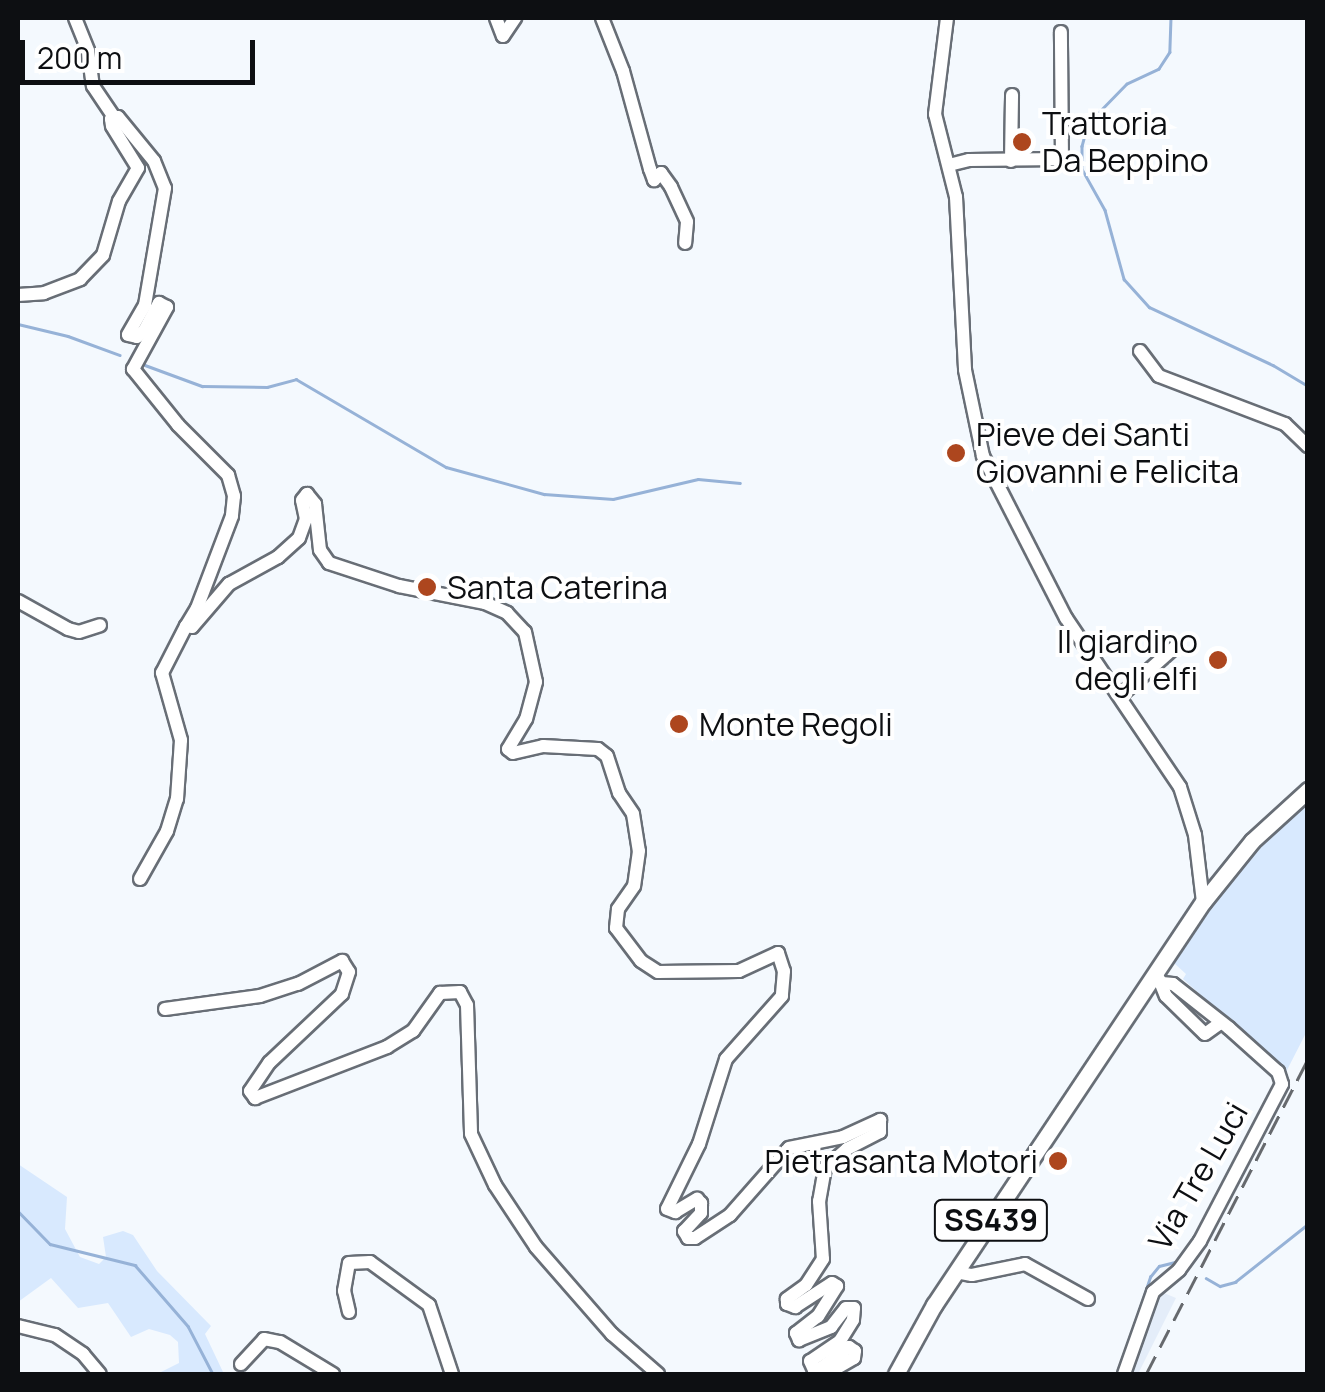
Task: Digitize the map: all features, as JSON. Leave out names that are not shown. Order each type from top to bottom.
[{"type":"main road","name":"SS439","points":[[896,1374],[914,1336],[1159,978],[1203,902],[1252,841],[1308,790]]},
{"type":"street","points":[[75,18],[88,51],[93,86],[112,116],[122,121],[154,161],[166,188],[145,305],[128,335],[136,337],[144,331],[160,302],[167,307],[133,369],[228,475],[234,496],[232,516],[197,608],[162,674],[181,740],[177,798],[167,830],[140,878]]},
{"type":"street","points":[[496,18],[502,36],[516,18]]},
{"type":"street","points":[[602,18],[623,71],[654,180],[661,173],[687,222],[685,242]]},
{"type":"street","points":[[947,18],[935,114],[949,165],[960,235],[965,370],[983,456],[1043,578],[1186,802],[1196,835],[1203,902]]},
{"type":"street","points":[[949,165],[969,160],[1062,159],[1061,32]]},
{"type":"street","points":[[1011,161],[1012,95]]},
{"type":"street","points":[[18,295],[44,294],[80,279],[103,256],[119,201],[138,168],[112,126],[112,116]]},
{"type":"street","points":[[994,122],[1011,123]]},
{"type":"street","points":[[1140,352],[1159,376],[1286,424],[1308,446]]},
{"type":"street","points":[[186,626],[192,627],[228,584],[278,557],[299,538],[306,519],[302,500],[307,494],[315,504],[320,550],[330,563],[399,586],[485,603],[518,622],[529,643],[536,682],[520,734],[508,746],[510,752],[543,746],[602,751],[634,816],[639,850],[634,886],[616,919],[619,935],[641,961],[658,972],[739,971],[772,953],[778,953],[782,960],[782,996],[726,1059],[698,1144],[678,1191],[666,1202],[667,1209],[674,1212],[691,1201],[701,1203],[700,1214],[684,1236],[695,1238],[730,1214],[789,1148],[843,1137],[875,1120],[882,1124],[880,1132],[846,1149],[825,1168],[819,1201],[822,1259],[806,1284],[787,1300],[790,1307],[795,1307],[832,1283],[837,1286],[818,1316],[796,1333],[799,1340],[832,1326],[846,1308],[854,1308],[853,1320],[840,1341],[810,1361],[814,1370],[849,1347],[855,1351],[854,1358],[826,1374]]},
{"type":"street","points":[[18,601],[79,632],[100,624]]},
{"type":"street","points":[[1120,696],[1176,647]]},
{"type":"street","points":[[165,1009],[260,996],[298,984],[342,961],[350,972],[342,994],[269,1063],[250,1091],[255,1098],[387,1048],[413,1030],[440,993],[460,992],[467,1006],[471,1134],[495,1185],[536,1247],[612,1334],[658,1374]]},
{"type":"street","name":"Via Tre Luci","points":[[1124,1374],[1153,1292],[1179,1270],[1200,1240],[1282,1084],[1278,1072],[1173,984],[1159,978]]},
{"type":"street","points":[[350,1312],[344,1291],[349,1263],[370,1262],[429,1305],[452,1374]]},
{"type":"street","points":[[956,1272],[972,1275],[1025,1264],[1088,1300]]},
{"type":"street","points":[[18,1326],[55,1335],[83,1354],[100,1374]]},
{"type":"street","points":[[241,1364],[264,1339],[280,1342],[333,1374]]},
{"type":"shaded area","points":[[1307,800],[1307,1031],[1286,1072],[1183,979],[1186,974],[1174,963],[1201,916],[1234,875]]},
{"type":"shaded area","points":[[18,1164],[67,1197],[65,1229],[80,1257],[99,1264],[106,1257],[103,1237],[123,1231],[133,1235],[157,1271],[211,1326],[205,1334],[223,1372],[157,1374],[179,1363],[178,1342],[170,1335],[149,1329],[131,1337],[108,1303],[78,1308],[51,1278],[18,1302]]},
{"type":"shaded area","points":[[1159,1291],[1176,1298],[1138,1374],[1128,1374]]},
{"type":"waterway","points":[[1171,18],[1170,52],[1159,69],[1127,84],[1088,124],[1082,146],[1082,169],[1105,210],[1124,279],[1149,307],[1273,365],[1308,386]]},
{"type":"waterway","points":[[18,324],[68,336],[120,355]]},
{"type":"waterway","points":[[145,365],[202,386],[267,387],[296,379],[446,467],[544,494],[613,499],[698,479],[740,483]]},
{"type":"waterway","points":[[18,1211],[50,1244],[135,1265],[188,1326],[213,1374]]},
{"type":"waterway","points":[[1206,1278],[1220,1286],[1235,1282],[1308,1224]]},
{"type":"waterway","points":[[1128,1344],[1150,1277],[1159,1266],[1175,1262]]},
{"type":"railway","points":[[1146,1374],[1308,1059]]},
{"type":"place","name":"Trattoria Da Beppino","points":[[1022,142]]},
{"type":"place","name":"Pieve dei Santi Giovanni e Felicita","points":[[956,453]]},
{"type":"place","name":"Santa Caterina","points":[[427,587]]},
{"type":"place","name":"Il giardino degli elfi","points":[[1218,660]]},
{"type":"place","name":"Monte Regoli","points":[[679,724]]},
{"type":"place","name":"Pietrasanta Motori","points":[[1058,1161]]}]
